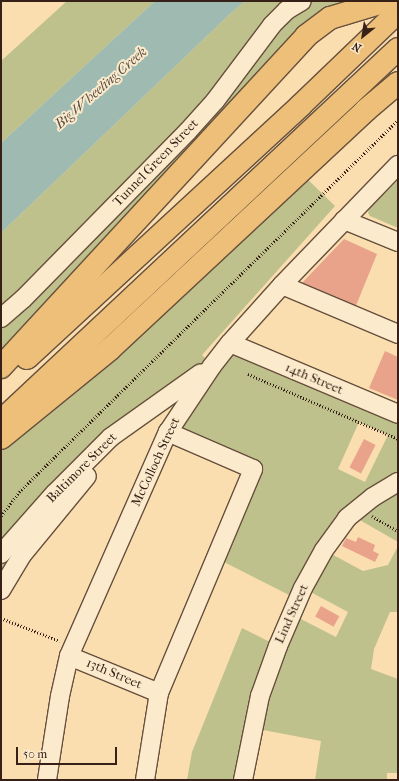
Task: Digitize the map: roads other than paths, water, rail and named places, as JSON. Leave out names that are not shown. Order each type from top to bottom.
[{"type":"highway","points":[[1,367],[306,36],[330,18],[380,3],[398,5]]},
{"type":"highway","points":[[1,382],[301,105],[398,12]]},
{"type":"highway","points":[[1,421],[398,49]]},
{"type":"highway","points":[[1,438],[110,349],[366,110],[398,83]]},
{"type":"street","name":"Tunnel Green Street","points":[[1,318],[23,300],[188,132],[215,101],[272,25],[287,10],[302,1]]},
{"type":"street","name":"McColloch Street","points":[[47,780],[60,696],[71,651],[168,432],[212,366],[230,343],[282,285],[398,165]]},
{"type":"street","points":[[344,220],[398,242]]},
{"type":"street","points":[[282,285],[398,334]]},
{"type":"street","name":"14th Street","points":[[230,343],[398,414]]},
{"type":"street","name":"Baltimore Street","points":[[1,554],[55,493],[111,437],[212,366]]},
{"type":"street","points":[[145,780],[159,693],[253,469],[168,432]]},
{"type":"street","points":[[1,590],[22,555],[98,462],[111,437]]},
{"type":"street","name":"Lind Street","points":[[243,780],[260,696],[278,646],[303,588],[324,550],[347,518],[373,497],[398,482]]},
{"type":"street","name":"13th Street","points":[[71,651],[159,693]]},
{"type":"water","name":"Big Wheeling Creek","points":[[155,1],[245,1],[1,233],[1,143]]}]
